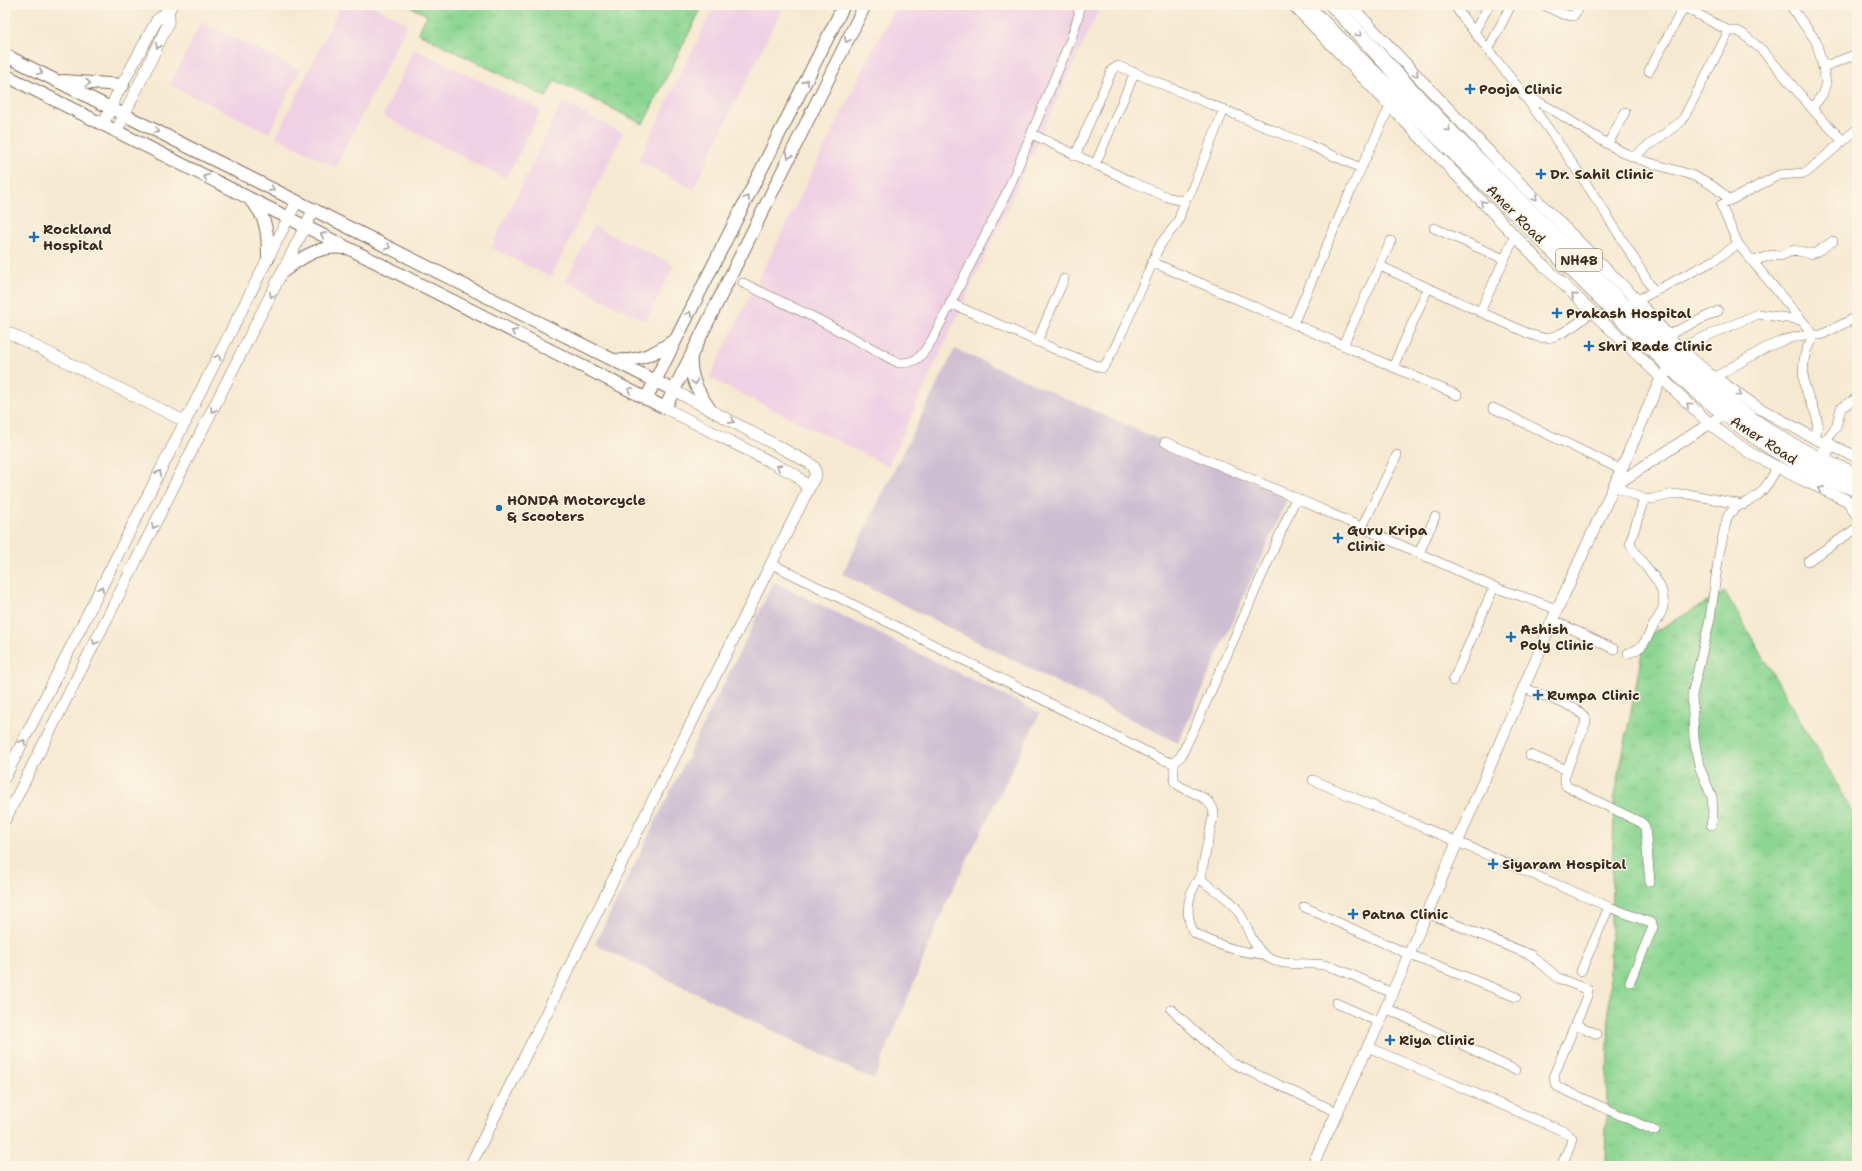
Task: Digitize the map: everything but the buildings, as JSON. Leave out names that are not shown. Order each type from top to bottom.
[{"type":"highway","name":"Amer Road","points":[[1333,5],[1398,66],[1440,120],[1631,303],[1688,369],[1734,408],[1766,431],[1821,461],[1857,475]]},
{"type":"highway","name":"Amer Road","points":[[1302,6],[1672,368],[1724,414],[1757,439],[1817,473],[1857,489]]},
{"type":"highway","points":[[1821,461],[1822,442]]},
{"type":"main road","points":[[646,399],[844,5]]},
{"type":"main road","points":[[5,75],[665,408],[726,282],[865,5]]},
{"type":"main road","points":[[5,55],[673,390]]},
{"type":"main road","points":[[54,80],[123,85]]},
{"type":"main road","points":[[245,197],[256,206],[262,216],[268,238],[268,259]]},
{"type":"main road","points":[[284,271],[300,258],[317,250],[334,247],[349,249]]},
{"type":"main road","points":[[709,274],[726,282]]},
{"type":"main road","points":[[611,359],[626,361],[644,357],[659,351],[675,340]]},
{"type":"main road","points":[[692,352],[690,366],[694,383],[709,408]]},
{"type":"street","points":[[742,283],[819,320],[899,362],[911,363],[923,354],[933,338],[1004,197],[1032,134],[1071,39],[1079,14],[1078,5]]},
{"type":"street","points":[[1350,5],[1398,66]]},
{"type":"street","points":[[1454,5],[1523,94],[1592,192],[1653,290]]},
{"type":"street","points":[[1474,32],[1489,5]]},
{"type":"street","points":[[1488,50],[1512,5]]},
{"type":"street","points":[[1544,5],[1562,14],[1573,16],[1581,5]]},
{"type":"street","points":[[1790,5],[1816,41],[1823,67],[1826,84],[1822,95],[1812,108]]},
{"type":"street","points":[[1302,6],[1390,106],[1515,236],[1591,312],[1711,425],[1750,453],[1852,503],[1857,517]]},
{"type":"street","points":[[1649,71],[1684,6],[1729,31],[1737,31],[1743,34],[1763,51],[1812,108],[1843,141]]},
{"type":"street","points":[[103,125],[110,108],[157,20],[171,7]]},
{"type":"street","points":[[116,132],[168,24],[171,7]]},
{"type":"street","points":[[1632,157],[1682,121],[1693,103],[1729,31]]},
{"type":"street","points":[[1823,67],[1857,54]]},
{"type":"street","points":[[1075,156],[1112,70],[1118,66],[1224,109],[1361,168]]},
{"type":"street","points":[[1095,165],[1135,72]]},
{"type":"street","points":[[1523,94],[1551,107],[1608,144],[1632,157],[1701,179],[1730,200]]},
{"type":"street","points":[[1293,324],[1361,168],[1390,106]]},
{"type":"street","points":[[950,303],[1092,365],[1102,368],[1104,367],[1162,242],[1178,222],[1185,200],[1193,187],[1224,109]]},
{"type":"street","points":[[1608,144],[1625,112]]},
{"type":"street","points":[[1822,442],[1818,431],[1819,424],[1806,388],[1803,372],[1805,356],[1813,336],[1812,332],[1738,244],[1721,207],[1722,204],[1779,176],[1806,173],[1857,129]]},
{"type":"street","points":[[1032,134],[1075,156],[1171,199],[1182,201],[1185,200]]},
{"type":"street","points":[[5,777],[298,201]]},
{"type":"street","points":[[5,820],[284,271],[314,209]]},
{"type":"street","points":[[1434,228],[1504,259]]},
{"type":"street","points":[[1480,312],[1515,236]]},
{"type":"street","points":[[1343,345],[1391,241]]},
{"type":"street","points":[[1751,260],[1757,260],[1772,255],[1781,256],[1794,250],[1811,254],[1817,252],[1833,241]]},
{"type":"street","points":[[1738,244],[1715,260],[1653,290],[1631,303],[1668,335],[1679,348],[1715,378],[1757,407],[1822,442],[1857,457]]},
{"type":"street","points":[[1152,262],[1458,395]]},
{"type":"street","points":[[1380,266],[1527,333],[1548,338],[1575,326],[1591,312]]},
{"type":"street","points":[[1037,342],[1064,279]]},
{"type":"street","points":[[1393,367],[1428,288]]},
{"type":"street","points":[[1668,335],[1718,311]]},
{"type":"street","points":[[1679,348],[1758,314],[1801,320]]},
{"type":"street","points":[[1715,378],[1768,347],[1784,340],[1804,335],[1821,335],[1857,317]]},
{"type":"street","points":[[5,331],[186,422]]},
{"type":"street","points":[[1312,1166],[1386,1008],[1555,615],[1622,470],[1661,378],[1672,368]]},
{"type":"street","points":[[470,1166],[816,474],[814,467],[811,464],[673,390]]},
{"type":"street","points":[[1822,442],[1836,427],[1841,408],[1857,398]]},
{"type":"street","points":[[665,408],[796,475],[803,482],[808,491]]},
{"type":"street","points":[[1493,408],[1622,470]]},
{"type":"street","points":[[1614,486],[1711,425],[1724,414]]},
{"type":"street","points":[[1165,442],[1362,527],[1494,587],[1520,597],[1539,601],[1555,615],[1614,649]]},
{"type":"street","points":[[1362,527],[1397,455]]},
{"type":"street","points":[[1711,825],[1713,813],[1712,797],[1699,766],[1694,738],[1692,695],[1710,619],[1719,554],[1727,518],[1729,513],[1743,505],[1764,489],[1777,467]]},
{"type":"street","points":[[1614,486],[1644,499],[1688,494],[1743,505]]},
{"type":"street","points":[[1263,954],[1244,953],[1225,948],[1193,932],[1188,921],[1188,901],[1192,887],[1201,875],[1214,812],[1212,805],[1208,800],[1176,784],[1174,781],[1174,763],[1181,756],[1200,718],[1296,498]]},
{"type":"street","points":[[1628,653],[1638,650],[1646,640],[1663,608],[1663,596],[1660,584],[1649,569],[1634,553],[1630,543],[1644,499]]},
{"type":"street","points":[[1419,553],[1435,516]]},
{"type":"street","points":[[1808,561],[1857,528]]},
{"type":"street","points":[[772,564],[1163,760],[1174,763]]},
{"type":"street","points":[[1453,680],[1494,587]]},
{"type":"street","points":[[1524,688],[1575,708],[1581,711],[1585,717],[1586,722],[1564,777],[1566,786],[1642,823],[1645,827],[1650,882]]},
{"type":"street","points":[[1530,755],[1567,770]]},
{"type":"street","points":[[1313,780],[1457,843],[1653,925],[1630,982]]},
{"type":"street","points":[[1201,875],[1202,880],[1206,884],[1229,900],[1237,908],[1255,944],[1263,954],[1277,962],[1327,966],[1392,993]]},
{"type":"street","points":[[1304,907],[1408,954],[1516,997]]},
{"type":"street","points":[[1581,971],[1609,907]]},
{"type":"street","points":[[1426,913],[1532,955],[1558,978],[1588,990],[1576,1024],[1554,1075],[1555,1083],[1558,1088],[1655,1130]]},
{"type":"street","points":[[1336,1003],[1379,1022]]},
{"type":"street","points":[[1386,1008],[1515,1070]]},
{"type":"street","points":[[1171,1009],[1218,1053],[1232,1063],[1337,1112]]},
{"type":"street","points":[[1576,1024],[1597,1034]]},
{"type":"street","points":[[1368,1046],[1565,1132],[1572,1138],[1561,1166]]},
{"type":"shaded area","points":[[341,5],[371,5],[408,23],[336,167],[276,137]]},
{"type":"shaded area","points":[[715,5],[784,5],[693,189],[638,161]]},
{"type":"shaded area","points":[[896,5],[1101,5],[888,466],[709,378]]},
{"type":"shaded area","points":[[201,22],[300,70],[269,133],[170,85]]},
{"type":"shaded area","points":[[414,49],[541,110],[506,179],[383,116]]},
{"type":"shaded area","points":[[562,102],[623,133],[551,277],[491,248]]},
{"type":"shaded area","points":[[593,226],[674,265],[646,321],[566,281]]},
{"type":"shaded area","points":[[955,349],[1288,497],[1178,743],[842,574]]},
{"type":"shaded area","points":[[774,582],[1040,713],[948,899],[874,1080],[595,944]]},
{"type":"green space","points":[[407,5],[703,5],[643,124],[555,80],[546,97],[418,33],[427,15]]},
{"type":"green space","points":[[1725,592],[1857,818],[1857,1166],[1605,1166],[1614,801],[1645,637]]},
{"type":"place","name":"Pooja Clinic","points":[[1470,89]]},
{"type":"place","name":"Dr. Sahil Clinic","points":[[1541,174]]},
{"type":"place","name":"Rockland Hospital","points":[[34,237]]},
{"type":"place","name":"Prakash Hospital","points":[[1557,313]]},
{"type":"place","name":"Shri Rade Clinic","points":[[1589,346]]},
{"type":"place","name":"HONDA Motorcycle & Scooters","points":[[499,508]]},
{"type":"place","name":"Guru Kripa Clinic","points":[[1338,538]]},
{"type":"place","name":"Ashish Poly Clinic","points":[[1511,637]]},
{"type":"place","name":"Rumpa Clinic","points":[[1538,695]]},
{"type":"place","name":"Siyaram Hospital","points":[[1493,864]]},
{"type":"place","name":"Patna Clinic","points":[[1353,914]]},
{"type":"place","name":"Riya Clinic","points":[[1390,1040]]}]
